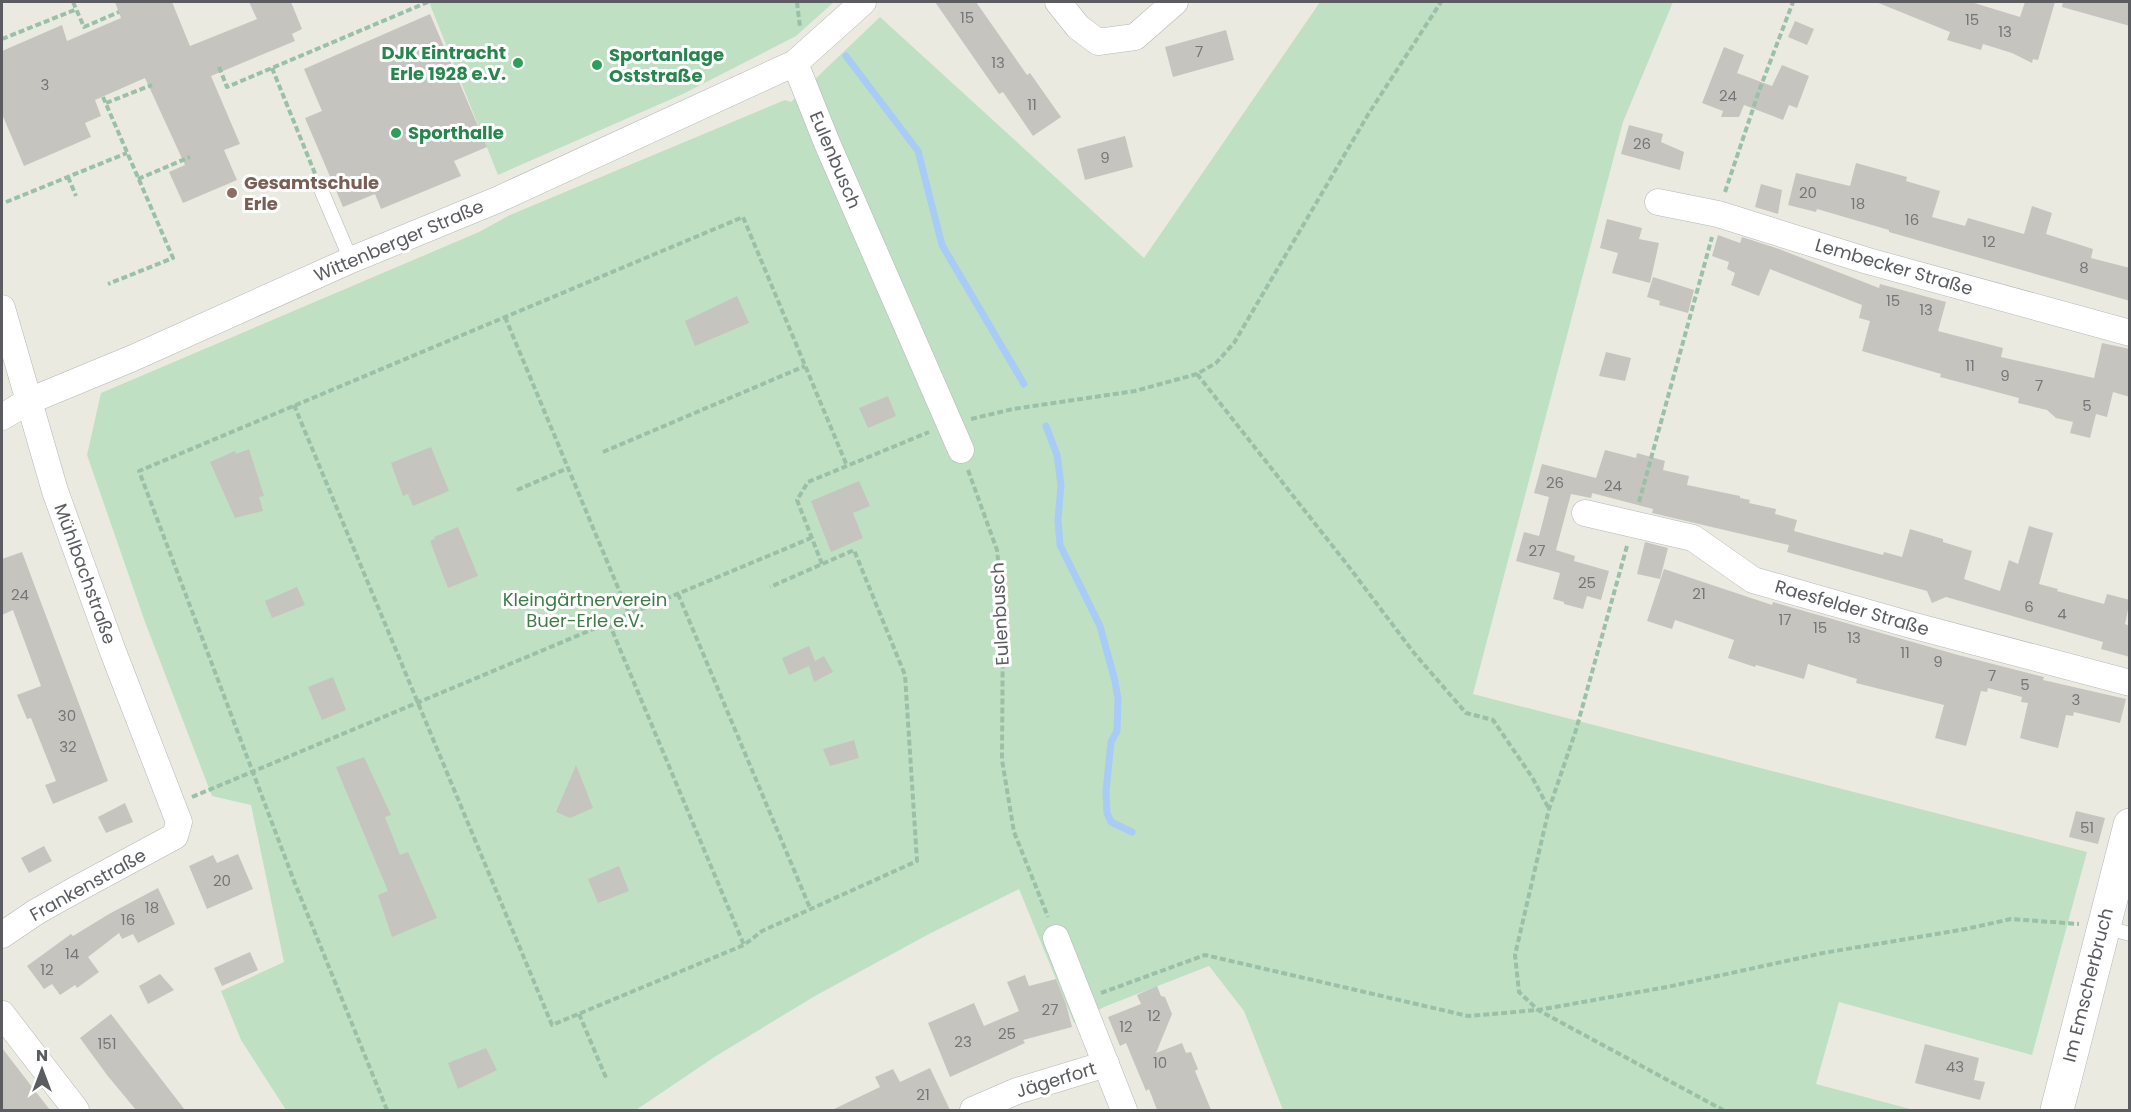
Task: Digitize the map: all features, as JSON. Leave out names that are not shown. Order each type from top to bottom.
[{"type":"street","name":"Wittenberger Straße","points":[[2,417],[29,401],[133,358],[351,260],[497,200],[795,63],[863,2]]},
{"type":"street","points":[[1058,2],[1078,27],[1098,42],[1135,37],[1175,2]]},
{"type":"street","name":"Eulenbusch","points":[[795,63],[827,143],[961,450]]},
{"type":"street","name":"Lembecker Straße","points":[[1658,202],[1718,214],[1868,261],[2130,333]]},
{"type":"street","name":"Mühlbachstraße","points":[[2,308],[55,491],[112,649],[179,822],[175,836]]},
{"type":"street","name":"Raesfelder Straße","points":[[1585,513],[1693,538],[1753,580],[2130,683]]},
{"type":"street","name":"Im Emscherbruch","points":[[2056,1110],[2116,930],[2130,825]]},
{"type":"street","name":"Frankenstraße","points":[[2,935],[36,912],[175,836]]},
{"type":"street","points":[[1056,938],[1124,1110]]},
{"type":"street","points":[[2,1014],[76,1110]]},
{"type":"street","name":"Jägerfort","points":[[973,1110],[1017,1091],[1106,1064]]},
{"type":"lane","points":[[322,192],[351,260]]},
{"type":"path","points":[[73,2],[84,27],[119,12]]},
{"type":"path","points":[[219,67],[226,87],[428,2]]},
{"type":"path","points":[[822,564],[797,500],[808,482],[950,424],[1012,409],[1135,391],[1197,374],[1215,363],[1234,343],[1369,113],[1441,2]]},
{"type":"path","points":[[1723,1110],[1538,1010],[1519,992],[1515,955],[1549,810],[1576,730],[1718,214],[1759,91],[1793,2]]},
{"type":"path","points":[[2,39],[76,9]]},
{"type":"path","points":[[272,68],[322,192]]},
{"type":"path","points":[[106,103],[152,85]]},
{"type":"path","points":[[103,97],[173,258],[108,284]]},
{"type":"path","points":[[6,202],[127,153]]},
{"type":"path","points":[[138,179],[190,157]]},
{"type":"path","points":[[68,177],[76,196]]},
{"type":"path","points":[[387,1110],[298,892],[139,471],[743,217],[847,466]]},
{"type":"path","points":[[505,317],[629,614]]},
{"type":"path","points":[[603,452],[805,366]]},
{"type":"path","points":[[1197,374],[1414,653],[1467,713],[1493,720],[1532,777],[1549,810]]},
{"type":"path","points":[[294,405],[552,1025],[744,945],[762,931],[917,861],[904,675],[854,550],[770,586]]},
{"type":"path","name":"Eulenbusch","points":[[961,450],[997,550],[1003,610],[1002,760],[1014,832],[1056,938]]},
{"type":"path","points":[[517,490],[568,468]]},
{"type":"path","points":[[173,805],[811,538]]},
{"type":"path","points":[[678,594],[810,908]]},
{"type":"path","points":[[609,623],[744,945]]},
{"type":"path","points":[[1081,1000],[1205,955],[1468,1016],[1538,1010],[1667,987],[1823,953],[1966,929],[2011,919],[2062,922],[2116,930]]},
{"type":"path","points":[[579,1014],[607,1080]]},
{"type":"green space","name":"Sportanlage Oststraße","points":[[429,2],[834,2],[796,36],[683,94],[498,175]]},
{"type":"green space","name":"Kleingärtnerverein Buer-Erle e.V.","points":[[1320,2],[1673,2],[1623,122],[1473,694],[2087,852],[2032,1055],[1839,1002],[1816,1084],[1914,1110],[1283,1110],[1244,1011],[1209,966],[1104,1007],[1074,1023],[1019,889],[929,934],[815,996],[716,1056],[636,1110],[286,1110],[241,1040],[221,991],[284,962],[251,805],[212,796],[145,622],[87,455],[101,393],[479,232],[510,215],[785,100],[791,102],[880,17],[1144,258]]},
{"type":"building","points":[[115,2],[172,2],[190,46],[257,19],[249,2],[291,2],[302,29],[292,34],[295,41],[211,76],[240,144],[224,150],[237,180],[183,203],[169,172],[185,165],[145,78],[95,100],[101,116],[85,123],[91,137],[24,166],[2,114],[2,51],[62,25],[67,41],[121,18]]},
{"type":"building","points":[[935,2],[976,2],[1027,75],[1030,73],[1061,117],[1033,136],[1003,92],[999,94]]},
{"type":"building","points":[[1876,2],[1971,2],[2020,17],[2025,2],[2055,2],[2038,60],[2033,59],[2032,63],[2012,53],[1983,44],[1981,50],[1947,40],[1950,32]]},
{"type":"building","points":[[2063,2],[2130,2],[2130,26],[2062,7]]},
{"type":"building","name":"Sporthalle","points":[[430,14],[487,147],[454,161],[461,176],[381,209],[375,194],[343,207],[305,118],[322,111],[304,69]]},
{"type":"building","points":[[1795,21],[1814,29],[1807,45],[1788,37]]},
{"type":"building","points":[[1226,30],[1234,60],[1173,77],[1165,47]]},
{"type":"building","points":[[1724,47],[1744,55],[1737,73],[1772,86],[1782,65],[1809,76],[1797,108],[1789,105],[1783,120],[1744,105],[1739,117],[1721,117],[1723,111],[1702,103]]},
{"type":"building","points":[[1629,125],[1663,134],[1661,142],[1684,152],[1680,170],[1621,154]]},
{"type":"building","points":[[1125,136],[1133,167],[1085,180],[1077,149]]},
{"type":"building","points":[[1856,163],[1907,177],[1906,181],[1940,191],[1932,217],[1965,226],[1968,218],[2024,234],[2032,206],[2052,213],[2046,234],[2093,249],[2091,258],[2130,268],[2130,301],[1817,209],[1816,212],[1788,205],[1796,173],[1850,186]]},
{"type":"building","points":[[1761,184],[1782,190],[1778,214],[1755,207]]},
{"type":"building","points":[[1607,219],[1642,228],[1639,239],[1659,243],[1650,283],[1612,273],[1618,253],[1600,248]]},
{"type":"building","points":[[1718,235],[1740,243],[1742,237],[1779,249],[1879,288],[1880,284],[1946,302],[1938,331],[2003,348],[2001,357],[2094,378],[2102,343],[2130,349],[2130,397],[2113,392],[2107,417],[2096,414],[2090,438],[2070,433],[2073,422],[2056,418],[2047,410],[2018,403],[2019,398],[1940,377],[1941,374],[1862,351],[1870,321],[1859,318],[1862,305],[1770,269],[1759,296],[1731,285],[1735,273],[1727,269],[1729,262],[1712,256]]},
{"type":"building","points":[[1653,277],[1694,290],[1688,313],[1659,305],[1660,301],[1647,297]]},
{"type":"building","points":[[737,296],[749,323],[695,346],[685,321]]},
{"type":"building","points":[[1606,352],[1631,358],[1625,381],[1599,376]]},
{"type":"building","points":[[888,396],[896,416],[868,428],[859,408]]},
{"type":"building","points":[[431,447],[449,491],[413,506],[408,494],[403,496],[391,463]]},
{"type":"building","points":[[249,449],[264,496],[259,497],[263,511],[235,518],[210,462],[235,451],[236,454]]},
{"type":"building","points":[[1605,450],[1636,458],[1637,453],[1665,461],[1663,470],[1689,476],[1687,485],[1740,496],[1740,498],[1750,500],[1749,503],[1776,509],[1775,514],[1797,520],[1794,531],[1883,555],[1884,552],[1902,557],[1910,529],[1943,539],[1943,542],[1972,551],[1964,579],[2000,591],[2009,560],[2018,564],[2029,526],[2053,533],[2039,584],[2104,604],[2107,594],[2130,600],[2125,624],[2130,626],[2130,657],[2101,649],[2103,642],[1946,597],[1932,603],[1927,591],[1787,552],[1789,545],[1652,513],[1653,509],[1592,493],[1591,498],[1571,494],[1556,550],[1575,556],[1574,561],[1609,571],[1601,600],[1587,596],[1583,609],[1564,604],[1564,602],[1553,599],[1560,573],[1516,561],[1524,532],[1539,536],[1549,497],[1534,493],[1542,464],[1596,478]]},
{"type":"building","points":[[859,481],[870,506],[853,513],[863,538],[831,552],[811,501]]},
{"type":"building","points":[[458,527],[478,576],[448,588],[430,541]]},
{"type":"building","points":[[1645,542],[1668,548],[1660,579],[1637,574]]},
{"type":"building","points":[[22,552],[108,781],[53,804],[45,785],[56,781],[31,718],[27,719],[17,695],[41,686],[13,610],[2,615],[2,559]]},
{"type":"building","points":[[1664,569],[1772,605],[1773,602],[2044,677],[2043,680],[2126,699],[2120,723],[2074,712],[2073,716],[2066,715],[2058,748],[2038,743],[2020,738],[2028,703],[2021,702],[2022,697],[1988,688],[1987,692],[1981,691],[1966,746],[1935,738],[1944,705],[1856,683],[1857,679],[1808,664],[1804,679],[1756,665],[1755,667],[1728,658],[1734,640],[1675,620],[1672,629],[1647,621]]},
{"type":"building","points":[[297,587],[305,605],[272,618],[265,601]]},
{"type":"building","points":[[809,646],[815,661],[824,656],[833,672],[814,682],[809,666],[789,675],[782,658]]},
{"type":"building","points":[[333,677],[346,710],[322,720],[308,687]]},
{"type":"building","points":[[854,740],[859,758],[830,766],[823,749]]},
{"type":"building","points":[[364,757],[391,815],[385,817],[400,855],[408,852],[437,918],[392,937],[378,895],[388,891],[336,767]]},
{"type":"building","points":[[576,765],[593,808],[570,818],[556,812]]},
{"type":"building","points":[[125,803],[133,822],[106,833],[98,817]]},
{"type":"building","points":[[2076,811],[2105,818],[2098,844],[2069,837]]},
{"type":"building","points":[[44,846],[52,861],[29,873],[21,858]]},
{"type":"building","points":[[238,854],[253,889],[207,909],[189,866],[213,855],[217,863]]},
{"type":"building","points":[[619,866],[629,891],[598,903],[588,879]]},
{"type":"building","points":[[158,888],[175,924],[138,943],[133,934],[122,939],[119,933],[88,957],[99,972],[77,988],[75,985],[60,995],[52,984],[44,989],[27,966],[71,934],[73,936]]},
{"type":"building","points":[[250,952],[258,970],[222,986],[214,968]]},
{"type":"building","points":[[160,974],[174,990],[148,1004],[139,986]]},
{"type":"building","points":[[1025,975],[1029,986],[1056,979],[1072,1027],[1023,1040],[1025,1043],[950,1077],[928,1023],[974,1003],[984,1026],[1019,1011],[1007,982]]},
{"type":"building","points":[[1157,986],[1161,996],[1165,997],[1172,1014],[1156,1053],[1182,1043],[1186,1053],[1191,1052],[1198,1069],[1195,1071],[1211,1110],[1157,1110],[1149,1089],[1146,1091],[1126,1043],[1120,1046],[1108,1017],[1141,1004],[1137,995]]},
{"type":"building","points":[[111,1014],[185,1110],[136,1110],[107,1075],[80,1038]]},
{"type":"building","points":[[1925,1044],[1979,1058],[1974,1080],[1985,1082],[1980,1100],[1915,1083]]},
{"type":"building","points":[[2,1048],[36,1092],[50,1110],[2,1110]]},
{"type":"building","points":[[486,1048],[497,1070],[458,1089],[448,1063]]},
{"type":"building","points":[[930,1068],[950,1110],[832,1110],[880,1087],[875,1077],[893,1069],[900,1082]]},
{"type":"waterway","points":[[846,56],[918,151],[942,245],[1024,384]]},
{"type":"waterway","points":[[1046,426],[1057,455],[1061,485],[1058,520],[1060,545],[1100,626],[1118,699],[1117,731],[1111,742],[1106,791],[1107,813],[1111,822],[1132,832]]},
{"type":"place","name":"DJK Eintracht Erle 1928 e.V.","points":[[518,63]]},
{"type":"place","name":"Sportanlage Oststraße","points":[[597,65]]},
{"type":"place","name":"Sporthalle","points":[[396,133]]},
{"type":"place","name":"Gesamtschule Erle","points":[[232,193]]}]
